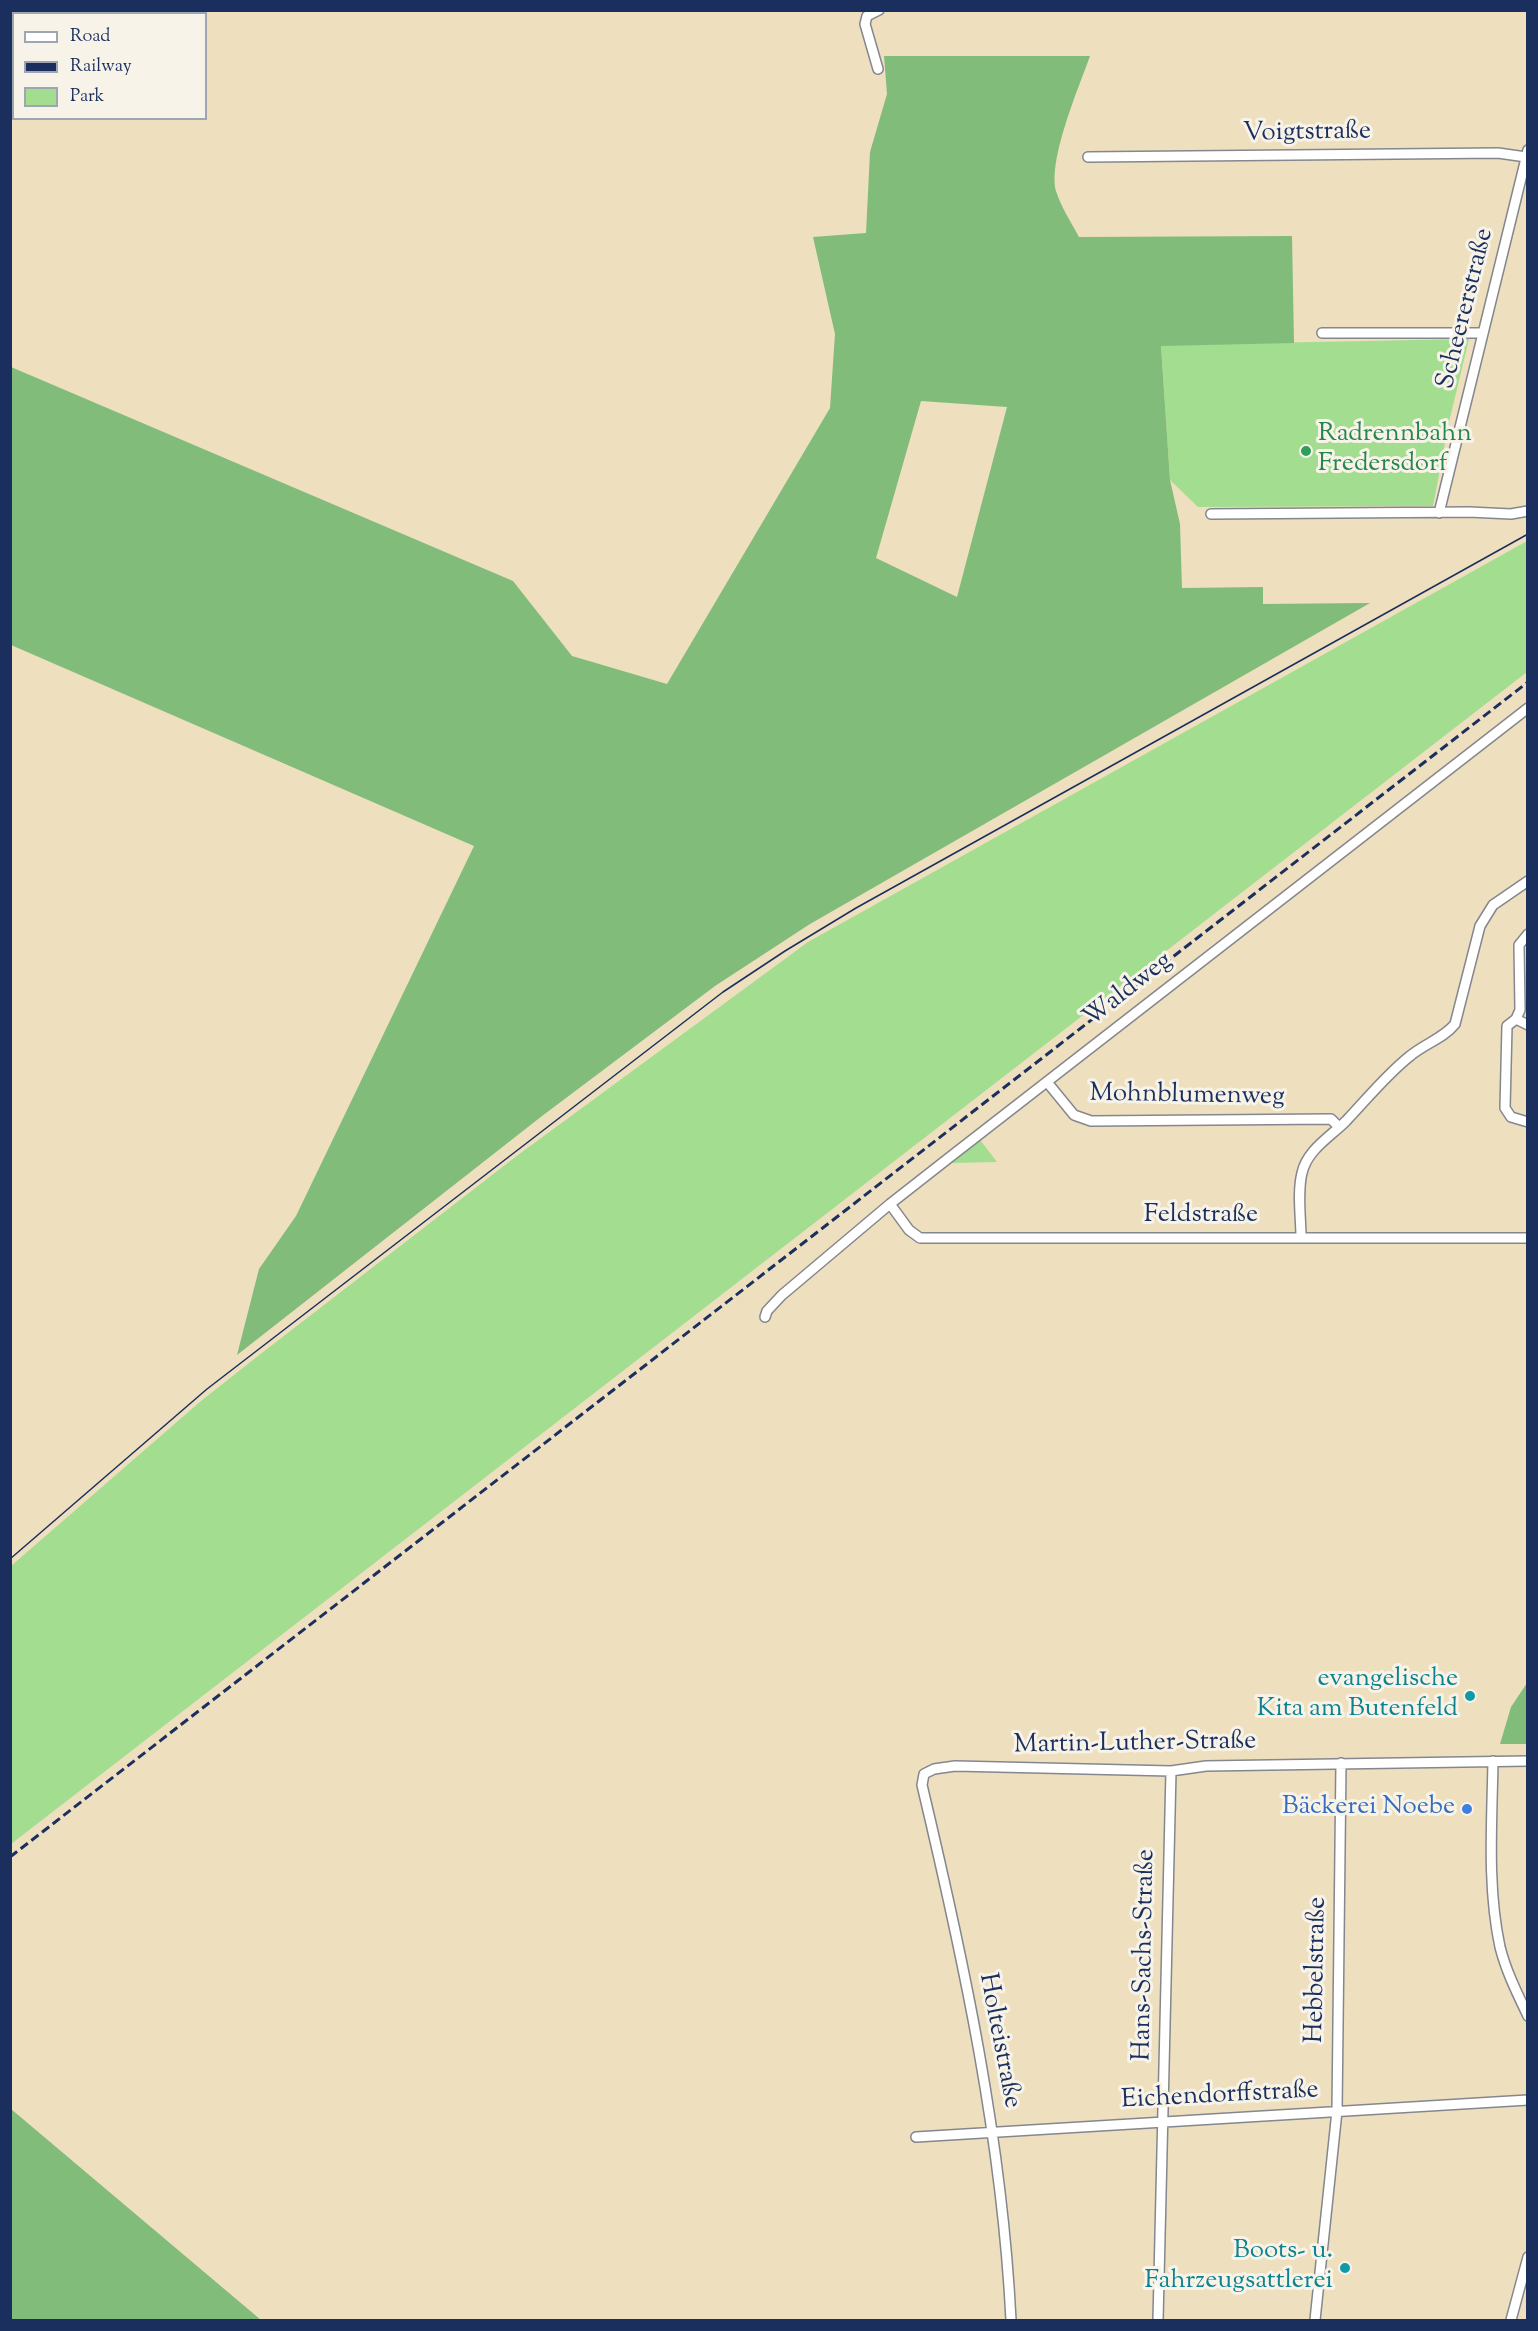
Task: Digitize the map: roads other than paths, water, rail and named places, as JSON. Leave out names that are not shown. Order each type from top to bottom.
[{"type":"street","points":[[878,69],[866,24],[867,16],[879,10]]},
{"type":"street","name":"Voigtstraße","points":[[1088,157],[1527,154]]},
{"type":"street","name":"Scheererstraße","points":[[1439,513],[1483,333],[1525,177],[1527,154]]},
{"type":"street","points":[[1322,333],[1483,333]]},
{"type":"street","points":[[1211,514],[1469,512],[1511,514],[1527,511]]},
{"type":"street","name":"Waldweg","points":[[765,1317],[782,1295],[890,1204],[1527,708]]},
{"type":"street","points":[[1301,1238],[1302,1173],[1313,1151],[1340,1127],[1388,1074],[1420,1048],[1449,1031],[1455,1024],[1480,926],[1493,905],[1527,881]]},
{"type":"street","points":[[1527,934],[1519,945],[1520,1010],[1516,1019],[1507,1026],[1505,1108],[1511,1117],[1527,1122]]},
{"type":"street","points":[[1516,1019],[1527,1025]]},
{"type":"street","name":"Mohnblumenweg","points":[[1047,1082],[1074,1116],[1091,1121],[1331,1119],[1340,1127]]},
{"type":"street","name":"Feldstraße","points":[[890,1204],[909,1230],[920,1238],[1527,1238]]},
{"type":"street","points":[[1493,1761],[1495,1916],[1508,1974],[1527,2016]]},
{"type":"street","name":"Martin-Luther-Straße","points":[[924,1774],[934,1769],[955,1766],[1171,1771],[1206,1766],[1527,1761]]},
{"type":"street","name":"Hebbelstraße","points":[[1315,2320],[1337,2111],[1341,1763]]},
{"type":"street","name":"Hans-Sachs-Straße","points":[[1158,2320],[1171,1771]]},
{"type":"street","name":"Holteistraße","points":[[924,1774],[922,1785],[954,1923],[993,2134],[1002,2204],[1011,2320]]},
{"type":"street","name":"Eichendorffstraße","points":[[916,2137],[1527,2100]]},
{"type":"street","points":[[1511,2320],[1527,2258]]},
{"type":"tram line","points":[[10,1559],[207,1389],[723,992],[856,908],[1528,534]]},
{"type":"railway","points":[[10,1857],[1528,682]]},
{"type":"place","name":"Radrennbahn Fredersdorf","points":[[1306,451]]},
{"type":"place","name":"evangelische Kita am Butenfeld","points":[[1470,1696]]},
{"type":"place","name":"Bäckerei Noebe","points":[[1467,1809]]},
{"type":"place","name":"Boots- u. Fahrzeugsattlerei","points":[[1345,2268]]}]
